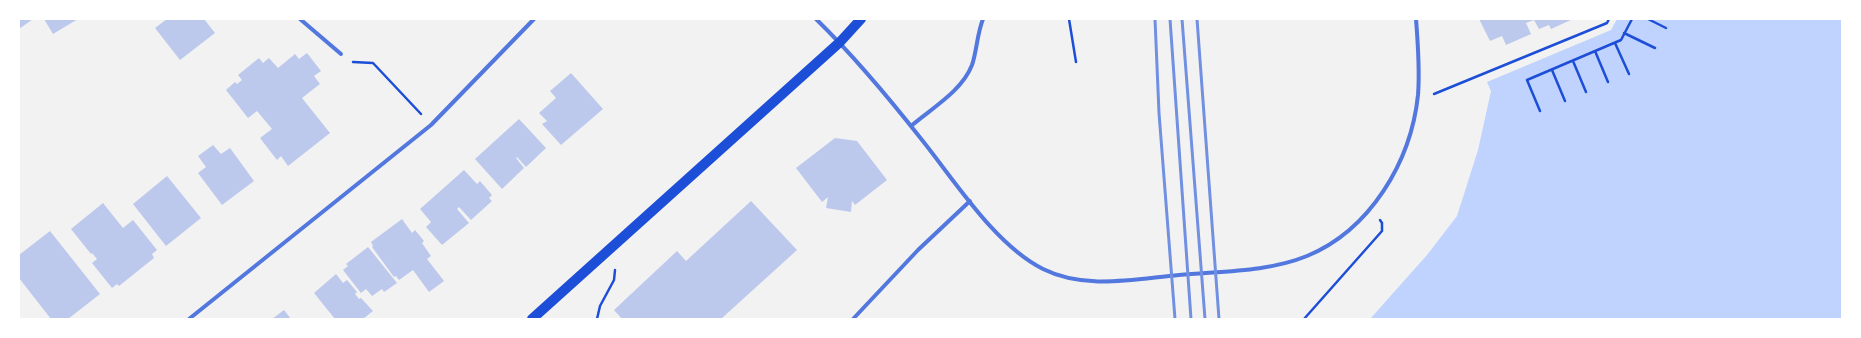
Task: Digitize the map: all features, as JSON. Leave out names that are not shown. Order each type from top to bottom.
[{"type":"main road","points":[[532,319],[840,42],[861,19]]},
{"type":"street","points":[[300,19],[342,54]]},
{"type":"street","points":[[189,319],[431,125],[534,19]]},
{"type":"street","points":[[816,19],[840,42],[911,126],[970,201],[998,233],[1023,256],[1044,269],[1073,280],[1103,281],[1273,266],[1307,256],[1354,226],[1373,207],[1401,160],[1412,125],[1418,95],[1418,40],[1416,19]]},
{"type":"street","points":[[911,126],[962,82],[972,64],[983,19]]},
{"type":"street","points":[[853,319],[918,250],[970,201]]},
{"type":"path","points":[[1069,19],[1076,62]]},
{"type":"path","points":[[1418,95],[1432,94],[1449,89],[1607,23],[1609,19]]},
{"type":"path","points":[[1540,111],[1527,80],[1621,40],[1632,19]]},
{"type":"path","points":[[1648,19],[1666,28]]},
{"type":"path","points":[[1624,33],[1655,48]]},
{"type":"path","points":[[1615,43],[1629,74]]},
{"type":"path","points":[[1595,52],[1608,82]]},
{"type":"path","points":[[342,54],[354,63],[373,63],[431,125]]},
{"type":"path","points":[[1573,61],[1586,92]]},
{"type":"path","points":[[1552,70],[1565,101]]},
{"type":"path","points":[[1304,319],[1382,231],[1382,223],[1373,207]]},
{"type":"path","points":[[597,319],[600,306],[614,280],[617,243]]},
{"type":"water","points":[[1617,19],[1842,19],[1842,319],[1370,319],[1427,255],[1457,216],[1478,150],[1491,91],[1487,82],[1611,30]]},
{"type":"building","points":[[19,19],[33,19],[19,29]]},
{"type":"building","points":[[44,19],[78,19],[53,34]]},
{"type":"building","points":[[167,19],[204,19],[215,33],[180,60],[155,28]]},
{"type":"building","points":[[1479,19],[1573,19],[1551,29],[1549,25],[1539,29],[1534,20],[1526,23],[1531,34],[1506,45],[1502,36],[1490,41]]},
{"type":"building","points":[[307,53],[321,71],[314,76],[320,84],[302,98],[330,133],[288,166],[281,156],[277,160],[260,138],[272,129],[257,111],[248,118],[226,90],[235,82],[237,84],[242,80],[238,75],[259,58],[263,63],[269,58],[278,68],[295,54],[299,59]]},
{"type":"building","points":[[571,73],[603,109],[561,145],[542,124],[547,121],[539,113],[556,98],[550,91]]},
{"type":"building","points":[[519,119],[546,148],[526,167],[517,157],[516,158],[524,168],[502,189],[475,159]]},
{"type":"building","points":[[835,138],[857,141],[887,180],[855,205],[852,201],[851,212],[826,208],[828,197],[822,202],[796,168]]},
{"type":"building","points":[[213,145],[221,154],[230,148],[254,181],[222,205],[198,173],[206,167],[198,156]]},
{"type":"building","points":[[464,170],[477,184],[480,181],[492,195],[489,198],[492,201],[471,220],[459,207],[457,209],[469,223],[442,245],[426,227],[431,222],[420,209]]},
{"type":"building","points":[[167,176],[201,218],[166,246],[133,204]]},
{"type":"building","points":[[751,201],[797,250],[721,319],[622,319],[614,310],[677,251],[686,261]]},
{"type":"building","points":[[103,203],[123,228],[133,220],[157,250],[152,254],[154,258],[119,286],[117,284],[112,288],[92,263],[97,259],[92,253],[91,254],[71,229]]},
{"type":"building","points":[[402,219],[412,233],[415,230],[424,241],[422,243],[431,256],[427,259],[444,281],[429,292],[413,270],[399,280],[396,276],[394,277],[372,247],[371,242]]},
{"type":"building","points":[[50,231],[100,294],[68,319],[51,319],[19,278],[19,255]]},
{"type":"building","points":[[368,247],[397,283],[384,292],[382,289],[372,296],[366,289],[361,293],[343,270],[348,266],[346,264]]},
{"type":"building","points":[[336,274],[343,283],[347,280],[357,292],[355,294],[359,299],[361,298],[373,311],[363,319],[335,319],[314,293]]},
{"type":"building","points":[[284,310],[291,319],[272,319]]},
{"type":"railway","points":[[1155,19],[1159,113],[1175,319]]},
{"type":"railway","points":[[1170,19],[1191,319]]},
{"type":"railway","points":[[1182,19],[1205,319]]},
{"type":"railway","points":[[1197,19],[1219,319]]}]
